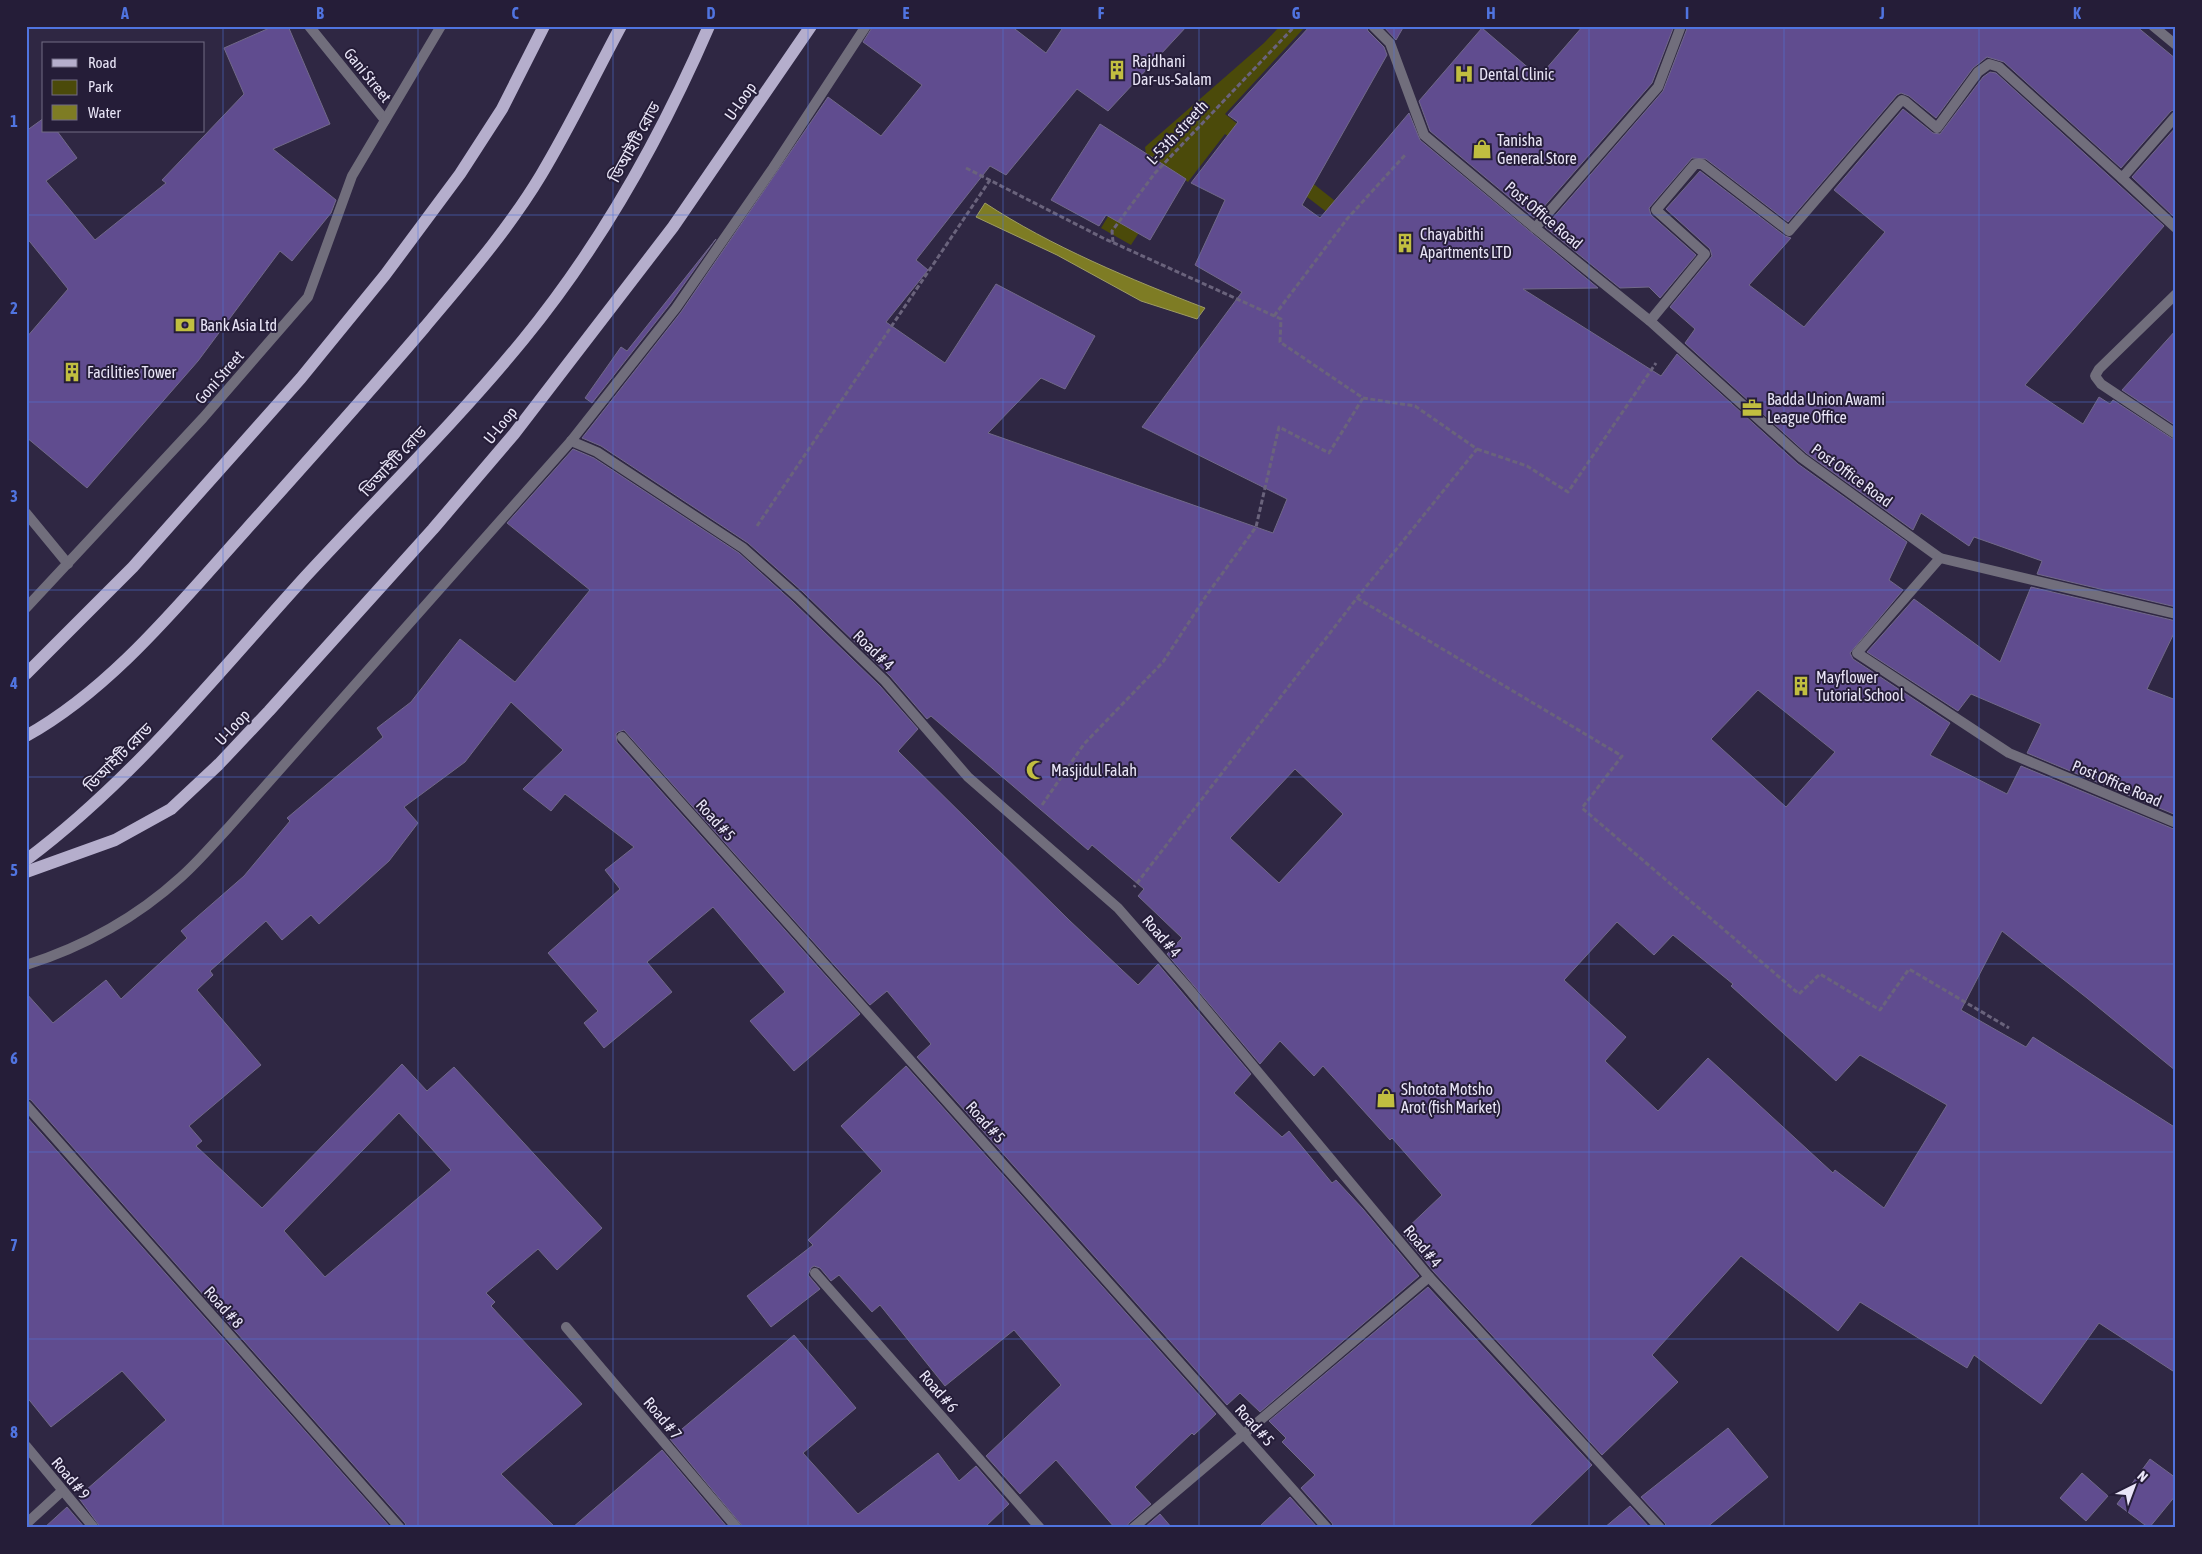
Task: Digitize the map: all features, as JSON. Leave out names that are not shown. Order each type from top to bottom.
[{"type":"main road","points":[[26,674],[133,567],[301,378],[385,275],[460,174],[502,109],[544,26]]},
{"type":"main road","points":[[26,736],[57,719],[84,697],[166,618],[361,402],[455,291],[500,233],[540,176],[621,26]]},
{"type":"main road","name":"ডিআইটি রোড","points":[[26,860],[63,833],[121,779],[442,432],[524,339],[599,234],[652,145],[686,80],[709,26]]},
{"type":"main road","name":"U-Loop","points":[[26,872],[115,840],[171,809],[220,764],[426,537],[514,434],[673,227],[811,26]]},
{"type":"street","name":"Gani Street","points":[[308,26],[385,120]]},
{"type":"street","name":"Goni Street","points":[[26,608],[203,418],[308,296],[352,176],[440,26]]},
{"type":"street","points":[[26,965],[56,956],[126,920],[181,878],[228,828],[571,441],[676,308],[773,168],[866,26]]},
{"type":"street","name":"Post Office Road","points":[[1373,26],[1390,44],[1424,135],[1650,321],[1802,458],[1940,558],[1856,653],[2009,753],[2176,823]]},
{"type":"street","points":[[1535,228],[1658,88],[1681,26]]},
{"type":"street","points":[[2152,26],[2176,45]]},
{"type":"street","points":[[1650,321],[1704,254],[1656,210],[1690,168],[1696,164],[1702,164],[1789,231],[1902,100],[1937,128],[1978,72],[1989,64],[1999,67],[2176,228]]},
{"type":"street","points":[[2122,178],[2176,116]]},
{"type":"street","points":[[2176,294],[2099,369],[2095,376],[2101,384],[2176,434]]},
{"type":"street","name":"Road # 4","points":[[571,441],[597,452],[743,548],[798,597],[885,682],[968,777],[1118,908],[1188,988],[1429,1277],[1660,1528]]},
{"type":"street","points":[[26,513],[68,564]]},
{"type":"street","points":[[1940,558],[2176,614]]},
{"type":"street","name":"Road # 5","points":[[622,737],[1326,1528]]},
{"type":"street","name":"Road # 8","points":[[26,1105],[400,1528]]},
{"type":"street","name":"Road # 6","points":[[815,1273],[1040,1528]]},
{"type":"street","points":[[1133,1528],[1429,1277]]},
{"type":"street","name":"Road # 7","points":[[566,1327],[737,1528]]},
{"type":"street","name":"Road # 9","points":[[26,1446],[62,1492],[94,1528]]},
{"type":"street","points":[[26,1524],[62,1492]]},
{"type":"path","name":"L-53th streeth","points":[[1113,242],[1112,231],[1155,173],[1295,26]]},
{"type":"path","points":[[1274,316],[1347,219],[1424,135]]},
{"type":"path","points":[[966,168],[1113,242],[1274,316],[1281,320],[1280,342],[1363,398],[1415,406],[1477,449],[1527,466],[1568,492],[1671,341]]},
{"type":"path","points":[[743,548],[990,180]]},
{"type":"path","points":[[1026,828],[1084,744],[1163,662],[1206,596],[1256,527],[1279,427],[1329,453],[1363,398]]},
{"type":"path","points":[[1118,908],[1357,598],[1477,449]]},
{"type":"path","points":[[1357,598],[1622,756],[1582,808],[1800,994],[1820,974],[1880,1010],[1909,970],[2009,1028]]},
{"type":"green space","points":[[1280,26],[1306,26],[1225,114],[1344,208],[1337,220],[1225,134],[1188,182],[1177,174],[1131,245],[1101,228],[1146,154],[1145,147],[1264,43]]},
{"type":"water","points":[[985,203],[1010,219],[1064,248],[1120,274],[1205,308],[1197,319],[1141,301],[1057,255],[976,217]]},
{"type":"building","points":[[274,26],[288,26],[330,124],[273,149],[336,200],[331,213],[292,261],[280,251],[198,361],[87,488],[26,437],[26,338],[68,289],[26,237],[26,131],[42,119],[42,132],[58,132],[77,158],[46,181],[95,240],[166,183],[162,180],[244,94],[224,48]]},
{"type":"building","points":[[873,26],[1011,26],[1046,53],[1064,26],[1187,26],[1108,111],[1077,89],[1006,175],[990,166],[916,260],[928,270],[886,322],[945,363],[996,284],[1095,336],[1065,389],[1041,378],[988,433],[1273,533],[1287,499],[1142,427],[1242,292],[1195,265],[1225,200],[1191,183],[1238,122],[1228,115],[1310,26],[1366,26],[1368,31],[1384,47],[1387,55],[1302,205],[1320,218],[1409,113],[1420,140],[1598,288],[1523,289],[1661,376],[1677,354],[1798,464],[1907,542],[1889,580],[1903,590],[1850,653],[1853,659],[1950,723],[1930,755],[2007,794],[2021,766],[2176,830],[2176,1071],[2002,931],[1961,1010],[2026,1047],[2033,1037],[2176,1128],[2176,1373],[2099,1323],[2041,1404],[1974,1355],[1967,1368],[1860,1302],[1838,1331],[1741,1256],[1652,1355],[1678,1382],[1602,1455],[1434,1272],[1402,1233],[1442,1195],[1392,1138],[1390,1140],[1323,1066],[1314,1076],[1280,1041],[1260,1064],[1167,954],[1182,938],[1138,896],[1144,889],[1092,845],[1088,850],[931,716],[927,719],[890,676],[803,592],[748,543],[601,446],[582,438],[681,312],[828,97],[881,136],[922,85],[863,42]],"holes":[[[1758,690],[1835,752],[1786,807],[1711,739]],[[1295,769],[1343,814],[1279,883],[1230,838]],[[1617,922],[1654,955],[1673,935],[1733,984],[1731,986],[1836,1081],[1860,1055],[1947,1105],[1884,1208],[1835,1170],[1833,1173],[1708,1058],[1658,1111],[1605,1061],[1626,1037],[1564,980]]]},
{"type":"building","points":[[1383,26],[1404,26],[1396,40]]},
{"type":"building","points":[[1583,26],[1674,26],[1652,83],[1534,218],[1430,131],[1419,101],[1482,28],[1539,77]]},
{"type":"building","points":[[1688,26],[2136,26],[2176,59],[2176,109],[2171,111],[2121,168],[2004,62],[1987,57],[1973,68],[1936,118],[1909,96],[1901,93],[1897,95],[1788,222],[1706,159],[1692,158],[1649,208],[1651,215],[1696,255],[1660,298],[1649,287],[1620,288],[1545,227],[1663,91]]},
{"type":"building","points":[[1990,72],[1996,73],[2164,226],[2025,385],[2083,424],[2099,397],[2110,404],[2113,400],[2176,441],[2176,607],[2037,574],[2042,561],[1974,537],[1969,546],[1921,513],[1913,530],[1806,453],[1685,343],[1695,329],[1670,307],[1712,256],[1710,249],[1666,209],[1700,171],[1785,236],[1791,238],[1749,285],[1804,327],[1885,232],[1834,190],[1903,109],[1933,133],[1940,134],[1983,77]]},
{"type":"building","points":[[1100,124],[1186,179],[1150,240],[1106,215],[1099,226],[1051,200]]},
{"type":"building","points":[[2176,127],[2176,212],[2173,216],[2132,177]]},
{"type":"building","points":[[716,239],[670,304],[592,403],[585,398],[621,347],[627,351]]},
{"type":"building","points":[[2176,330],[2176,426],[2122,390]]},
{"type":"building","points":[[573,449],[594,458],[739,553],[880,686],[918,729],[898,751],[1069,920],[1138,985],[1158,964],[1251,1074],[1234,1093],[1282,1137],[1289,1131],[1332,1183],[1336,1180],[1363,1209],[1419,1276],[1260,1412],[1240,1393],[1227,1405],[917,1057],[931,1044],[887,991],[870,1005],[624,730],[616,734],[617,742],[860,1014],[794,1071],[750,1021],[785,992],[713,907],[647,962],[672,992],[604,1048],[584,1023],[598,1011],[548,953],[620,889],[605,870],[634,847],[565,794],[551,811],[523,789],[563,750],[511,702],[465,762],[404,807],[418,823],[389,861],[319,924],[311,915],[282,940],[266,921],[210,971],[213,975],[197,990],[261,1065],[189,1126],[202,1141],[196,1146],[262,1208],[402,1064],[427,1091],[454,1067],[602,1228],[557,1270],[538,1249],[486,1293],[495,1302],[491,1306],[582,1404],[501,1474],[556,1528],[407,1528],[405,1523],[31,1100],[26,1098],[26,993],[53,1023],[106,980],[121,999],[187,938],[181,931],[244,876],[290,821],[287,818],[383,737],[377,728],[411,702],[460,639],[515,682],[590,590],[507,523]],"holes":[[[399,1113],[451,1170],[325,1277],[284,1231]]]},
{"type":"building","points":[[2031,587],[2176,621],[2176,629],[2147,689],[2176,700],[2176,815],[2027,753],[2041,724],[1971,694],[1958,711],[1867,652],[1914,599],[2000,662]]},
{"type":"building","points":[[906,1066],[1216,1414],[1194,1435],[1192,1433],[1135,1487],[1151,1504],[1129,1523],[1126,1528],[1115,1528],[1056,1460],[1020,1494],[986,1456],[1061,1385],[1014,1330],[945,1386],[880,1305],[872,1312],[839,1275],[831,1281],[820,1268],[814,1266],[811,1268],[808,1275],[820,1289],[771,1327],[747,1296],[813,1245],[808,1240],[882,1171],[841,1126]]},
{"type":"building","points":[[26,1116],[391,1528],[101,1528],[78,1497],[166,1420],[122,1371],[51,1427],[26,1396]]},
{"type":"building","points":[[1428,1287],[1592,1465],[1527,1528],[1334,1528],[1332,1523],[1301,1488],[1315,1475],[1282,1442],[1286,1438],[1269,1421]]},
{"type":"building","points":[[794,1335],[856,1408],[803,1453],[858,1514],[938,1453],[959,1481],[976,1466],[1009,1504],[984,1528],[744,1528],[670,1439]]},
{"type":"building","points":[[1728,1428],[1768,1477],[1706,1528],[1667,1528],[1665,1523],[1641,1497]]},
{"type":"building","points":[[662,1450],[728,1528],[572,1528]]},
{"type":"building","points":[[2150,1459],[2176,1478],[2176,1495],[2149,1528],[2117,1504]]},
{"type":"building","points":[[2082,1473],[2108,1496],[2086,1521],[2060,1498]]},
{"type":"building","points":[[1290,1497],[1318,1528],[1258,1528]]},
{"type":"building","points":[[1630,1506],[1650,1528],[1604,1528]]},
{"type":"building","points":[[67,1507],[85,1528],[44,1528]]},
{"type":"building","points":[[1160,1514],[1172,1528],[1144,1528]]},
{"type":"place","name":"Rajdhani Dar-us-Salam","points":[[1117,70]]},
{"type":"place","name":"Dental Clinic","points":[[1464,74]]},
{"type":"place","name":"Tanisha General Store","points":[[1482,149]]},
{"type":"place","name":"Chayabithi Apartments LTD","points":[[1405,243]]},
{"type":"place","name":"Bank Asia Ltd","points":[[185,325]]},
{"type":"place","name":"Facilities Tower","points":[[72,372]]},
{"type":"place","name":"Badda Union Awami League Office","points":[[1752,408]]},
{"type":"place","name":"Mayflower Tutorial School","points":[[1801,686]]},
{"type":"place","name":"Masjidul Falah","points":[[1036,770]]},
{"type":"place","name":"Shotota Motsho Arot (fish Market)","points":[[1386,1098]]}]
